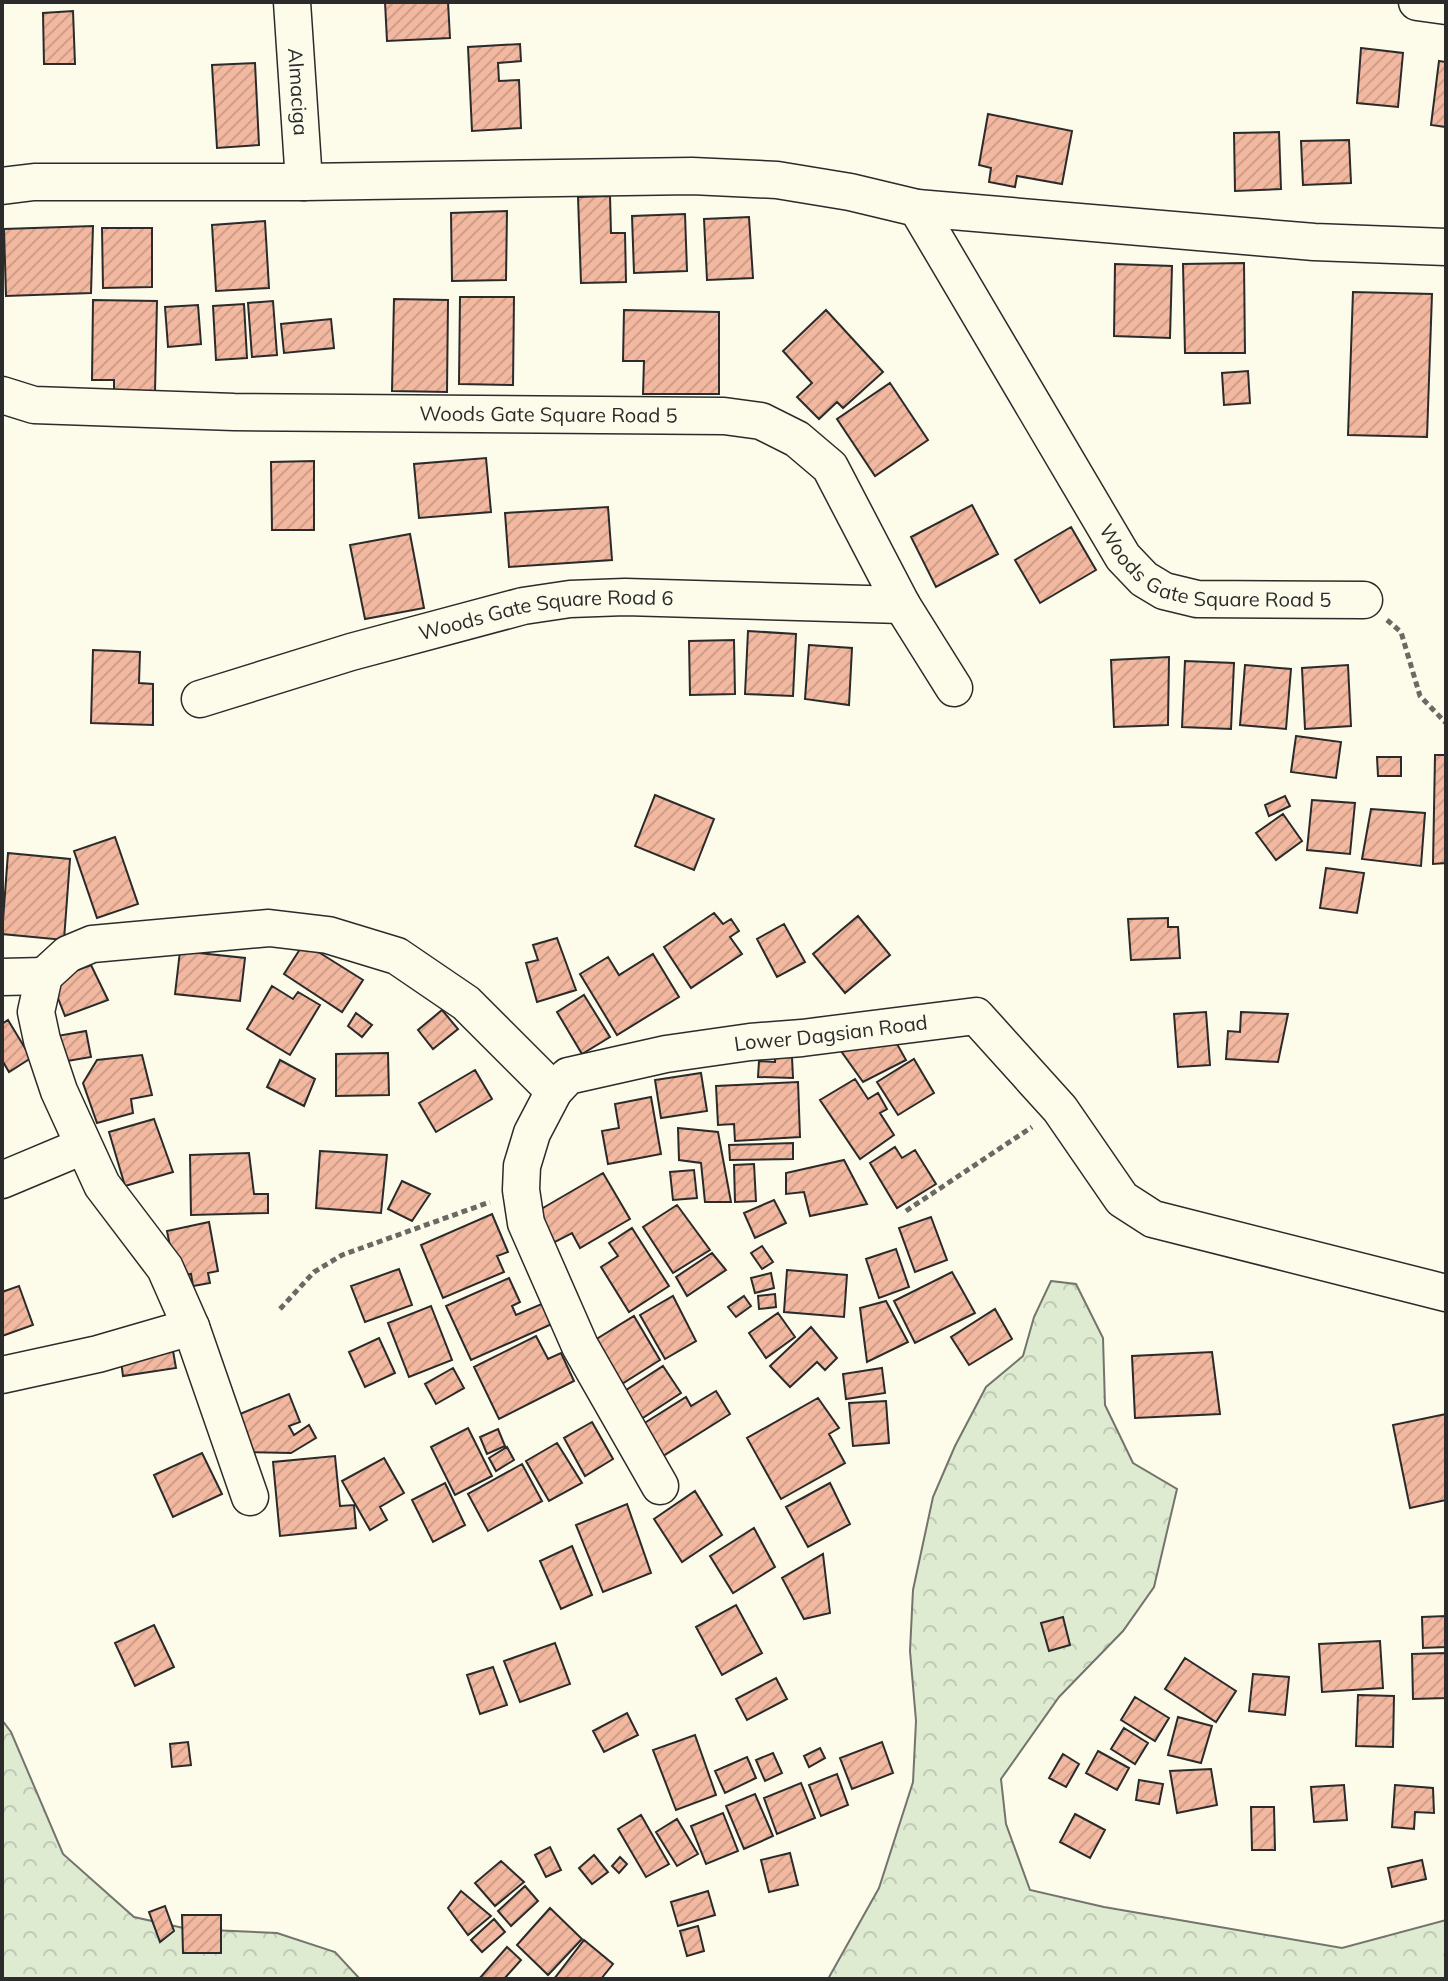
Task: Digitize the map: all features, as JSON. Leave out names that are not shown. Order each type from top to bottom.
[{"type":"street","name":"Almaciga","points":[[292,2],[304,182]]},
{"type":"street","points":[[1417,2],[1446,6]]},
{"type":"street","points":[[2,186],[34,182],[720,178],[791,183],[850,192],[917,208],[1314,242],[1446,247]]},
{"type":"street","name":"Woods Gate Square Road 5","points":[[917,208],[1123,557],[1144,579],[1164,591],[1197,599],[1364,600]]},
{"type":"street","name":"Woods Gate Square Road 5","points":[[2,395],[34,405],[203,411],[724,416],[761,421],[797,439],[830,467],[902,605],[954,688]]},
{"type":"street","name":"Woods Gate Square Road 6","points":[[200,699],[351,652],[523,606],[570,599],[625,597],[902,605]]},
{"type":"street","points":[[250,1497],[191,1327],[165,1268],[102,1185],[59,1091],[42,1040],[36,1012],[44,976],[68,954],[92,944],[269,928],[328,935],[397,956],[466,1003],[554,1091],[532,1133],[522,1166],[521,1190],[526,1223],[580,1346],[660,1486]]},
{"type":"street","points":[[2,977],[44,976]]},
{"type":"street","name":"Lower Dagsian Road","points":[[554,1091],[568,1076],[666,1054],[976,1016],[1060,1109],[1122,1199],[1153,1219],[1446,1293]]},
{"type":"street","points":[[2,1180],[83,1146]]},
{"type":"street","points":[[2,1375],[98,1354],[191,1327]]},
{"type":"path","points":[[1364,600],[1401,632],[1420,696],[1446,723]]},
{"type":"path","points":[[906,1211],[1060,1109]]},
{"type":"path","points":[[280,1309],[314,1272],[342,1255],[521,1190]]},
{"type":"green space","points":[[1051,1281],[1076,1284],[1103,1338],[1105,1405],[1133,1463],[1177,1489],[1154,1587],[1123,1631],[1059,1697],[1001,1779],[1006,1824],[1030,1890],[1104,1907],[1342,1948],[1446,1920],[1446,1979],[828,1979],[879,1888],[913,1782],[916,1721],[910,1651],[913,1590],[933,1497],[986,1387],[1023,1356],[1034,1317]]},
{"type":"green space","points":[[2,1720],[11,1732],[63,1854],[134,1917],[188,1929],[277,1933],[335,1952],[360,1979],[2,1979]]},
{"type":"building","points":[[385,2],[448,2],[450,38],[387,41]]},
{"type":"building","points":[[73,11],[75,64],[44,64],[43,13]]},
{"type":"building","points":[[520,44],[521,61],[498,63],[499,81],[519,80],[521,128],[472,131],[468,47]]},
{"type":"building","points":[[1361,48],[1403,53],[1398,107],[1357,103]]},
{"type":"building","points":[[1439,61],[1446,62],[1446,127],[1431,125]]},
{"type":"building","points":[[255,63],[259,145],[217,148],[212,65]]},
{"type":"building","points":[[988,114],[1072,131],[1062,184],[1017,176],[1015,187],[989,182],[991,168],[979,165]]},
{"type":"building","points":[[1279,132],[1281,189],[1235,191],[1234,133]]},
{"type":"building","points":[[1349,140],[1351,183],[1303,185],[1301,141]]},
{"type":"building","points":[[610,196],[611,233],[625,233],[626,282],[581,283],[578,197]]},
{"type":"building","points":[[507,211],[506,280],[452,281],[451,213]]},
{"type":"building","points":[[685,214],[687,271],[634,273],[632,216]]},
{"type":"building","points":[[749,217],[753,278],[707,280],[704,219]]},
{"type":"building","points":[[265,221],[269,288],[216,291],[212,225]]},
{"type":"building","points":[[93,226],[91,293],[6,296],[4,229]]},
{"type":"building","points":[[102,228],[152,228],[152,287],[103,288]]},
{"type":"building","points":[[1244,263],[1245,353],[1185,353],[1183,264]]},
{"type":"building","points":[[1115,264],[1172,266],[1170,338],[1114,336]]},
{"type":"building","points":[[1353,292],[1432,294],[1427,437],[1348,435]]},
{"type":"building","points":[[460,297],[514,297],[513,385],[459,384]]},
{"type":"building","points":[[394,299],[448,300],[447,392],[392,391]]},
{"type":"building","points":[[93,300],[157,301],[155,392],[114,391],[114,380],[92,380]]},
{"type":"building","points":[[273,301],[277,355],[252,357],[248,303]]},
{"type":"building","points":[[244,304],[247,358],[216,360],[213,306]]},
{"type":"building","points":[[198,305],[201,344],[168,347],[165,307]]},
{"type":"building","points":[[624,310],[719,312],[719,394],[643,394],[644,361],[623,361]]},
{"type":"building","points":[[826,310],[883,372],[843,408],[837,402],[819,419],[797,397],[812,383],[783,351]]},
{"type":"building","points":[[331,319],[334,348],[284,353],[281,324]]},
{"type":"building","points":[[1248,371],[1250,403],[1224,405],[1222,373]]},
{"type":"building","points":[[890,383],[928,440],[875,476],[837,419]]},
{"type":"building","points":[[486,458],[491,512],[419,518],[414,464]]},
{"type":"building","points":[[314,461],[314,530],[272,530],[271,462]]},
{"type":"building","points":[[972,505],[998,554],[936,587],[911,537]]},
{"type":"building","points":[[608,507],[612,560],[509,567],[505,513]]},
{"type":"building","points":[[1071,527],[1096,570],[1040,603],[1015,560]]},
{"type":"building","points":[[410,534],[424,608],[365,619],[350,545]]},
{"type":"building","points":[[748,631],[796,634],[793,696],[745,694]]},
{"type":"building","points":[[734,640],[735,694],[690,695],[689,641]]},
{"type":"building","points":[[809,645],[852,648],[849,705],[805,699]]},
{"type":"building","points":[[93,650],[140,652],[139,683],[153,684],[153,725],[91,723]]},
{"type":"building","points":[[1169,657],[1168,725],[1114,727],[1111,660]]},
{"type":"building","points":[[1185,661],[1234,663],[1231,729],[1182,727]]},
{"type":"building","points":[[1245,665],[1291,669],[1286,729],[1240,725]]},
{"type":"building","points":[[1348,665],[1351,726],[1305,729],[1302,668]]},
{"type":"building","points":[[1296,736],[1341,742],[1336,778],[1291,772]]},
{"type":"building","points":[[1435,755],[1446,755],[1446,863],[1433,864]]},
{"type":"building","points":[[1377,757],[1401,757],[1401,776],[1378,776]]},
{"type":"building","points":[[655,795],[714,819],[694,870],[635,846]]},
{"type":"building","points":[[1285,796],[1290,806],[1269,816],[1265,805]]},
{"type":"building","points":[[1312,800],[1355,803],[1350,854],[1307,850]]},
{"type":"building","points":[[1371,809],[1425,813],[1421,866],[1362,859]]},
{"type":"building","points":[[1283,814],[1302,841],[1276,860],[1256,833]]},
{"type":"building","points":[[115,837],[138,904],[97,918],[74,851]]},
{"type":"building","points":[[8,853],[70,859],[64,940],[2,934]]},
{"type":"building","points":[[1326,868],[1364,873],[1357,913],[1320,908]]},
{"type":"building","points":[[714,913],[723,924],[731,919],[739,931],[730,937],[742,954],[691,988],[664,947]]},
{"type":"building","points":[[858,916],[890,955],[845,993],[813,954]]},
{"type":"building","points":[[1168,918],[1168,927],[1178,927],[1180,958],[1131,960],[1128,919]]},
{"type":"building","points":[[784,924],[805,962],[777,977],[757,939]]},
{"type":"building","points":[[557,938],[576,990],[537,1002],[526,963],[538,960],[533,945]]},
{"type":"building","points":[[304,943],[363,980],[342,1012],[284,974]]},
{"type":"building","points":[[180,951],[245,958],[240,1001],[175,994]]},
{"type":"building","points":[[653,954],[679,997],[617,1035],[580,974],[608,957],[619,975]]},
{"type":"building","points":[[91,965],[108,1000],[65,1016],[51,980]]},
{"type":"building","points":[[272,986],[293,999],[298,992],[320,1005],[290,1055],[247,1029]]},
{"type":"building","points":[[584,995],[610,1037],[582,1054],[557,1012]]},
{"type":"building","points":[[442,1010],[458,1029],[433,1049],[418,1030]]},
{"type":"building","points":[[1206,1012],[1210,1065],[1178,1067],[1174,1014]]},
{"type":"building","points":[[1241,1012],[1288,1014],[1278,1062],[1226,1059],[1228,1031],[1240,1032]]},
{"type":"building","points":[[356,1013],[372,1025],[362,1037],[348,1026]]},
{"type":"building","points":[[8,1020],[31,1058],[9,1072],[2,1060],[2,1024]]},
{"type":"building","points":[[86,1031],[91,1057],[61,1062],[57,1036]]},
{"type":"building","points":[[897,1044],[906,1060],[863,1082],[841,1051]]},
{"type":"building","points":[[388,1053],[389,1095],[336,1096],[336,1054]]},
{"type":"building","points":[[142,1055],[152,1095],[131,1099],[133,1113],[97,1123],[83,1083],[97,1060]]},
{"type":"building","points":[[775,1056],[792,1057],[793,1078],[758,1077],[759,1061],[775,1062]]},
{"type":"building","points":[[914,1059],[934,1093],[898,1115],[877,1082]]},
{"type":"building","points":[[280,1060],[315,1079],[304,1106],[267,1087]]},
{"type":"building","points":[[475,1070],[492,1099],[436,1132],[419,1103]]},
{"type":"building","points":[[701,1073],[707,1111],[661,1118],[655,1080]]},
{"type":"building","points":[[855,1079],[868,1099],[878,1093],[887,1109],[880,1113],[894,1135],[860,1159],[820,1100]]},
{"type":"building","points":[[798,1082],[800,1137],[735,1141],[734,1124],[718,1125],[716,1086]]},
{"type":"building","points":[[651,1097],[661,1154],[608,1164],[602,1131],[619,1128],[615,1104]]},
{"type":"building","points":[[154,1119],[173,1172],[125,1186],[109,1132]]},
{"type":"building","points":[[678,1128],[718,1132],[731,1202],[705,1202],[701,1163],[679,1160]]},
{"type":"building","points":[[793,1143],[793,1159],[730,1160],[729,1145]]},
{"type":"building","points":[[895,1147],[902,1158],[915,1150],[936,1184],[897,1208],[870,1163]]},
{"type":"building","points":[[320,1151],[387,1155],[381,1213],[316,1208]]},
{"type":"building","points":[[249,1153],[254,1194],[268,1194],[268,1213],[191,1215],[190,1155]]},
{"type":"building","points":[[844,1160],[867,1204],[810,1216],[804,1192],[786,1194],[786,1173]]},
{"type":"building","points":[[754,1164],[756,1201],[735,1202],[734,1165]]},
{"type":"building","points":[[694,1170],[697,1198],[673,1200],[670,1172]]},
{"type":"building","points":[[603,1173],[630,1219],[580,1248],[572,1233],[553,1243],[536,1212]]},
{"type":"building","points":[[402,1181],[430,1194],[412,1221],[388,1209]]},
{"type":"building","points":[[774,1200],[786,1223],[755,1238],[744,1213]]},
{"type":"building","points":[[677,1205],[710,1250],[673,1273],[643,1227]]},
{"type":"building","points":[[492,1214],[508,1252],[497,1256],[504,1272],[443,1298],[421,1245]]},
{"type":"building","points":[[931,1217],[947,1260],[915,1272],[899,1228]]},
{"type":"building","points":[[209,1222],[218,1271],[208,1273],[210,1283],[193,1286],[191,1274],[176,1277],[167,1231]]},
{"type":"building","points":[[632,1228],[669,1286],[629,1312],[601,1267],[618,1256],[609,1243]]},
{"type":"building","points":[[762,1246],[773,1262],[762,1269],[751,1253]]},
{"type":"building","points":[[896,1249],[909,1287],[879,1298],[866,1259]]},
{"type":"building","points":[[712,1253],[726,1270],[687,1296],[676,1277]]},
{"type":"building","points":[[399,1269],[412,1305],[365,1322],[351,1286]]},
{"type":"building","points":[[787,1270],[847,1275],[844,1317],[784,1312]]},
{"type":"building","points":[[952,1272],[975,1313],[915,1343],[894,1301]]},
{"type":"building","points":[[771,1273],[774,1288],[755,1293],[751,1278]]},
{"type":"building","points":[[509,1278],[520,1302],[512,1306],[516,1315],[544,1303],[552,1324],[471,1360],[446,1306]]},
{"type":"building","points":[[19,1286],[33,1325],[2,1336],[2,1292]]},
{"type":"building","points":[[775,1294],[776,1307],[759,1309],[758,1296]]},
{"type":"building","points":[[673,1296],[696,1341],[665,1359],[640,1315]]},
{"type":"building","points":[[744,1296],[751,1306],[736,1317],[728,1307]]},
{"type":"building","points":[[886,1301],[908,1342],[867,1362],[860,1308]]},
{"type":"building","points":[[431,1306],[452,1360],[409,1377],[388,1323]]},
{"type":"building","points":[[995,1309],[1012,1339],[969,1365],[951,1337]]},
{"type":"building","points":[[778,1313],[795,1337],[766,1358],[749,1333]]},
{"type":"building","points":[[634,1316],[660,1360],[617,1387],[590,1343]]},
{"type":"building","points":[[811,1327],[837,1358],[825,1370],[817,1362],[790,1387],[770,1366]]},
{"type":"building","points":[[536,1336],[548,1359],[561,1353],[574,1381],[499,1419],[474,1367]]},
{"type":"building","points":[[379,1338],[395,1373],[365,1387],[349,1352]]},
{"type":"building","points":[[172,1345],[176,1368],[123,1376],[120,1353]]},
{"type":"building","points":[[1212,1352],[1220,1414],[1135,1418],[1132,1356]]},
{"type":"building","points":[[663,1366],[681,1393],[635,1423],[617,1396]]},
{"type":"building","points":[[453,1368],[464,1388],[436,1404],[425,1384]]},
{"type":"building","points":[[882,1368],[885,1393],[846,1399],[843,1374]]},
{"type":"building","points":[[716,1391],[730,1414],[663,1456],[643,1424],[686,1397],[691,1406]]},
{"type":"building","points":[[289,1394],[300,1422],[289,1426],[294,1435],[309,1425],[316,1438],[291,1453],[246,1452],[235,1416]]},
{"type":"building","points":[[818,1398],[839,1428],[829,1434],[845,1463],[781,1499],[747,1438]]},
{"type":"building","points":[[886,1401],[889,1443],[853,1446],[849,1403]]},
{"type":"building","points":[[1446,1414],[1446,1500],[1410,1508],[1393,1425]]},
{"type":"building","points":[[592,1422],[613,1459],[585,1476],[564,1438]]},
{"type":"building","points":[[468,1428],[492,1476],[455,1495],[431,1447]]},
{"type":"building","points":[[498,1429],[505,1446],[487,1454],[480,1437]]},
{"type":"building","points":[[557,1443],[582,1483],[549,1501],[526,1461]]},
{"type":"building","points":[[507,1447],[514,1460],[496,1471],[489,1458]]},
{"type":"building","points":[[202,1453],[222,1494],[173,1517],[154,1475]]},
{"type":"building","points":[[335,1456],[340,1506],[354,1505],[356,1528],[280,1536],[273,1462]]},
{"type":"building","points":[[384,1458],[404,1493],[380,1507],[387,1520],[370,1530],[342,1481]]},
{"type":"building","points":[[522,1464],[542,1501],[488,1531],[468,1494]]},
{"type":"building","points":[[445,1483],[465,1525],[433,1542],[412,1500]]},
{"type":"building","points":[[830,1483],[850,1524],[808,1547],[786,1507]]},
{"type":"building","points":[[695,1491],[722,1535],[682,1562],[654,1519]]},
{"type":"building","points":[[627,1504],[651,1573],[603,1592],[576,1525]]},
{"type":"building","points":[[754,1528],[775,1567],[733,1593],[710,1556]]},
{"type":"building","points":[[572,1546],[592,1595],[561,1609],[540,1561]]},
{"type":"building","points":[[823,1554],[830,1613],[804,1619],[782,1578]]},
{"type":"building","points":[[736,1605],[762,1653],[722,1675],[696,1627]]},
{"type":"building","points":[[1446,1616],[1446,1647],[1423,1648],[1422,1617]]},
{"type":"building","points":[[1063,1617],[1070,1645],[1049,1651],[1041,1623]]},
{"type":"building","points":[[154,1625],[174,1667],[135,1686],[115,1643]]},
{"type":"building","points":[[1380,1641],[1383,1688],[1322,1692],[1319,1644]]},
{"type":"building","points":[[555,1643],[570,1684],[520,1702],[504,1661]]},
{"type":"building","points":[[1446,1653],[1446,1698],[1413,1699],[1412,1654]]},
{"type":"building","points":[[1185,1658],[1236,1691],[1216,1722],[1165,1689]]},
{"type":"building","points":[[493,1667],[507,1705],[480,1714],[467,1675]]},
{"type":"building","points":[[1253,1674],[1289,1677],[1285,1715],[1249,1711]]},
{"type":"building","points":[[776,1678],[787,1699],[747,1720],[736,1699]]},
{"type":"building","points":[[1358,1695],[1394,1696],[1393,1747],[1356,1746]]},
{"type":"building","points":[[1135,1697],[1169,1718],[1155,1741],[1121,1720]]},
{"type":"building","points":[[627,1713],[638,1735],[604,1752],[593,1731]]},
{"type":"building","points":[[1178,1717],[1212,1726],[1201,1763],[1168,1755]]},
{"type":"building","points":[[1124,1728],[1148,1743],[1135,1764],[1111,1749]]},
{"type":"building","points":[[695,1735],[716,1795],[676,1810],[653,1750]]},
{"type":"building","points":[[188,1742],[191,1765],[172,1767],[170,1744]]},
{"type":"building","points":[[882,1742],[893,1773],[852,1789],[840,1758]]},
{"type":"building","points":[[820,1748],[825,1758],[809,1767],[804,1756]]},
{"type":"building","points":[[1098,1751],[1129,1768],[1117,1790],[1086,1773]]},
{"type":"building","points":[[773,1753],[782,1773],[765,1781],[756,1760]]},
{"type":"building","points":[[1063,1754],[1079,1764],[1066,1787],[1049,1778]]},
{"type":"building","points":[[747,1757],[756,1778],[725,1793],[715,1771]]},
{"type":"building","points":[[1211,1769],[1217,1805],[1177,1813],[1170,1771]]},
{"type":"building","points":[[837,1774],[848,1805],[821,1816],[809,1785]]},
{"type":"building","points":[[1139,1780],[1163,1784],[1159,1804],[1136,1800]]},
{"type":"building","points":[[801,1783],[815,1818],[777,1834],[764,1798]]},
{"type":"building","points":[[1344,1785],[1347,1820],[1314,1822],[1311,1787]]},
{"type":"building","points":[[1395,1785],[1433,1788],[1434,1813],[1415,1812],[1414,1829],[1392,1827]]},
{"type":"building","points":[[755,1794],[773,1836],[744,1849],[726,1806]]},
{"type":"building","points":[[1251,1807],[1274,1807],[1275,1850],[1252,1850]]},
{"type":"building","points":[[723,1813],[738,1851],[706,1864],[691,1826]]},
{"type":"building","points":[[1075,1814],[1105,1830],[1090,1858],[1060,1842]]},
{"type":"building","points":[[641,1815],[669,1864],[646,1877],[618,1829]]},
{"type":"building","points":[[677,1819],[698,1854],[677,1866],[656,1832]]},
{"type":"building","points":[[550,1847],[561,1870],[546,1877],[535,1855]]},
{"type":"building","points":[[790,1853],[798,1885],[769,1892],[761,1860]]},
{"type":"building","points":[[594,1855],[608,1872],[592,1884],[579,1868]]},
{"type":"building","points":[[620,1857],[627,1864],[619,1873],[612,1866]]},
{"type":"building","points":[[1422,1860],[1426,1879],[1392,1887],[1388,1868]]},
{"type":"building","points":[[501,1861],[524,1882],[495,1906],[475,1883]]},
{"type":"building","points":[[525,1886],[538,1901],[511,1926],[498,1911]]},
{"type":"building","points":[[461,1891],[491,1916],[468,1935],[448,1908]]},
{"type":"building","points":[[708,1891],[715,1915],[678,1926],[671,1902]]},
{"type":"building","points":[[165,1906],[174,1931],[160,1942],[149,1912]]},
{"type":"building","points":[[550,1908],[582,1939],[548,1975],[517,1945]]},
{"type":"building","points":[[182,1915],[221,1915],[221,1953],[183,1953]]},
{"type":"building","points":[[494,1919],[505,1932],[482,1952],[471,1940]]},
{"type":"building","points":[[698,1926],[704,1951],[687,1956],[680,1931]]},
{"type":"building","points":[[584,1940],[613,1964],[601,1979],[554,1979]]},
{"type":"building","points":[[507,1947],[521,1960],[504,1979],[479,1979]]}]
